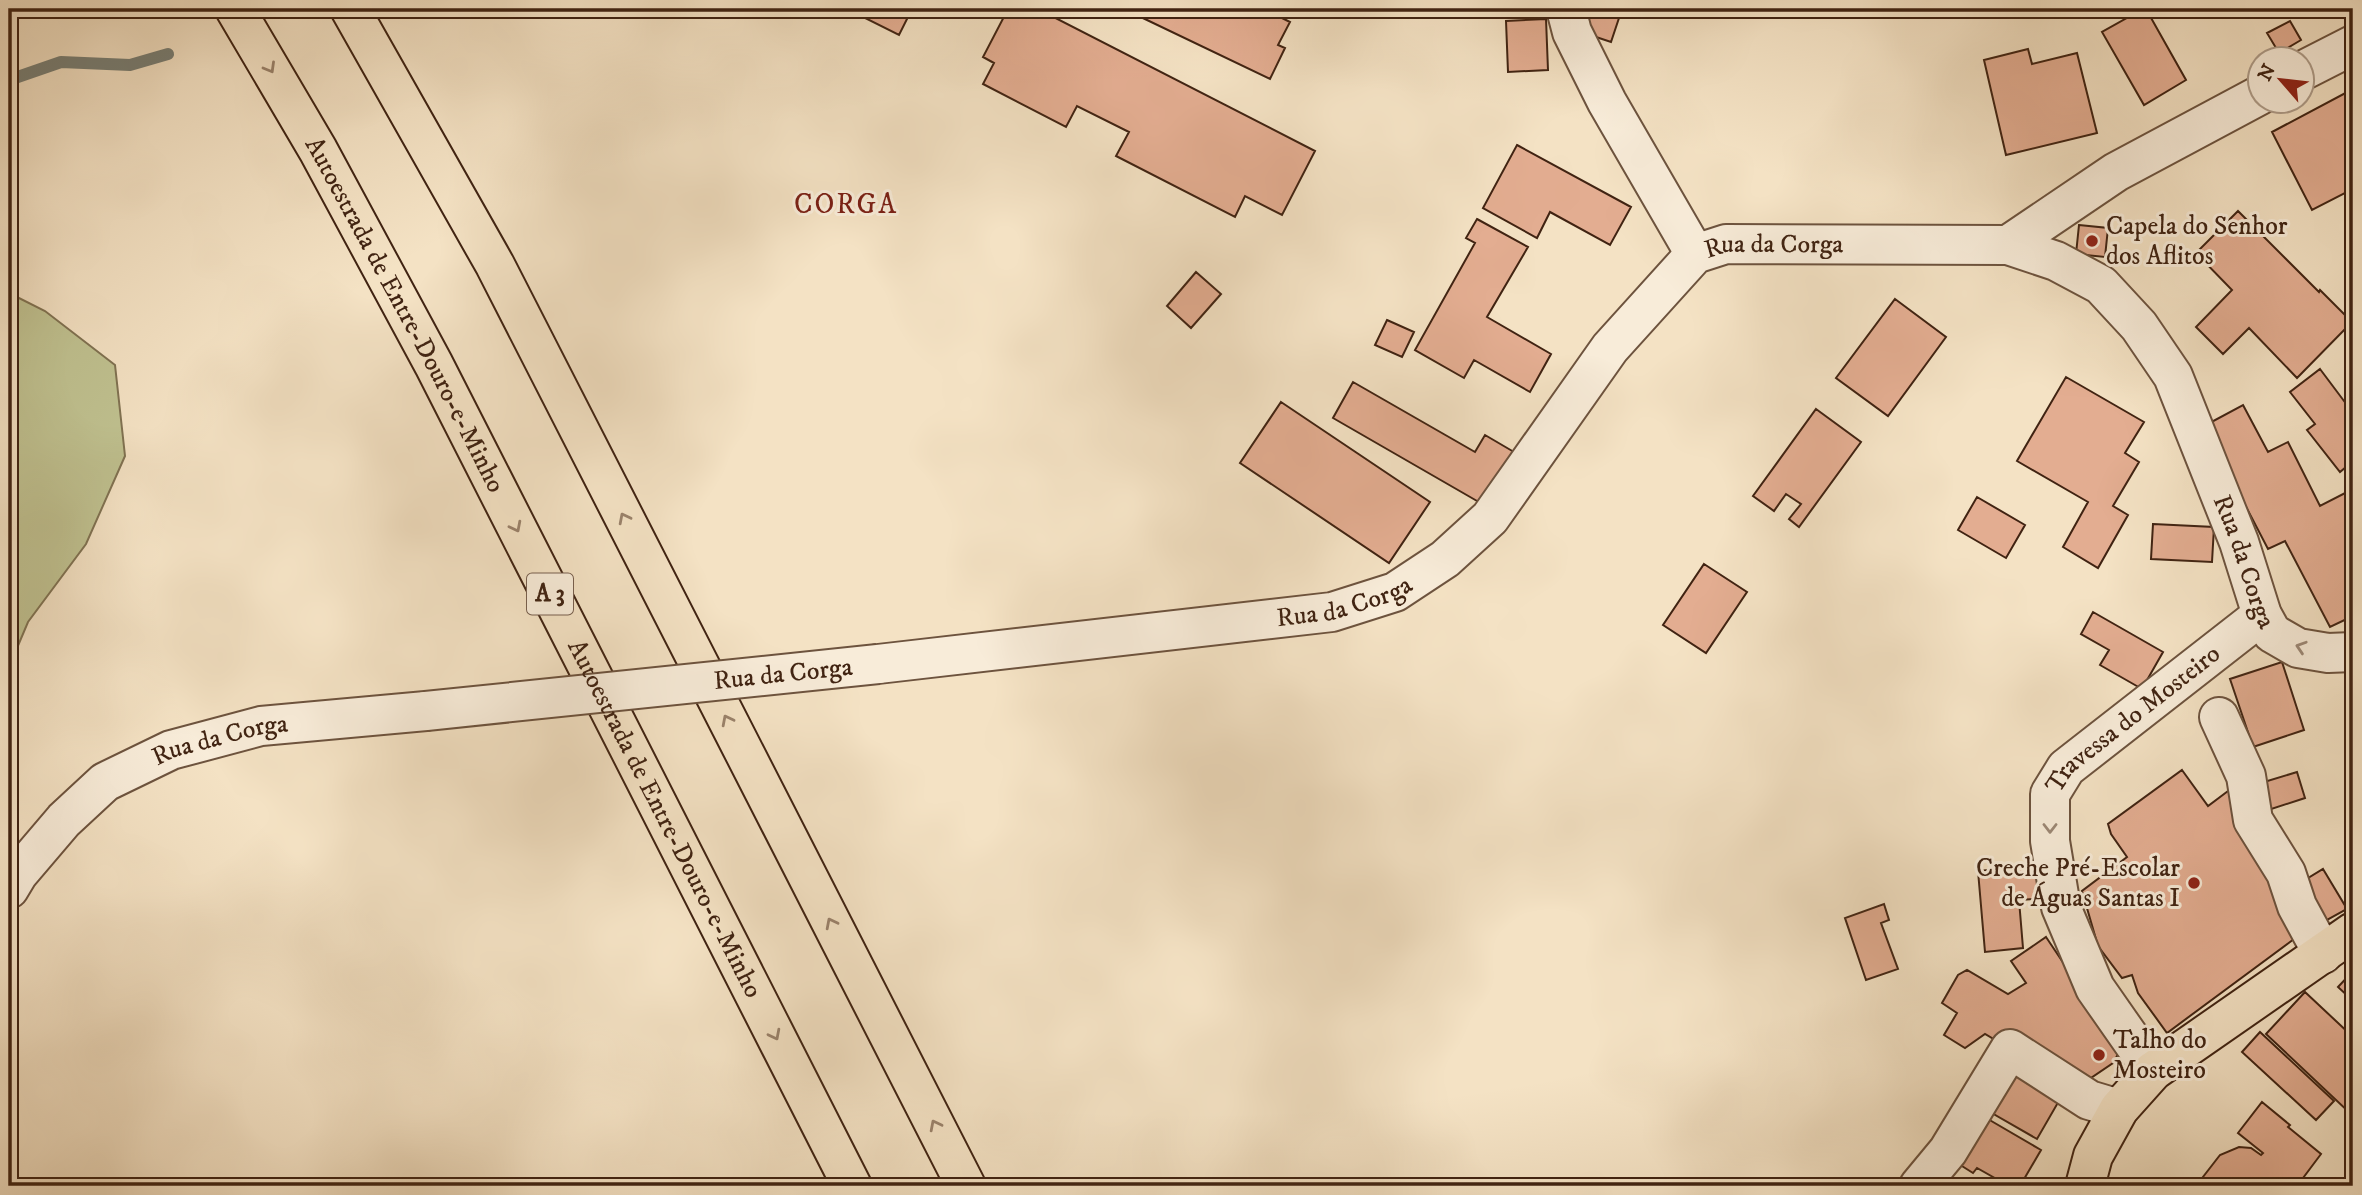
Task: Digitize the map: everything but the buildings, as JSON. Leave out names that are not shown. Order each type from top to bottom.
[{"type":"main road","name":"Autoestrada de Entre-Douro-e-Minho","points":[[235,9],[318,150],[434,365],[852,1186]]},
{"type":"main road","points":[[350,9],[495,265],[966,1186]]},
{"type":"main road","points":[[2085,1186],[2092,1156],[2119,1109],[2153,1071],[2338,943]]},
{"type":"street","points":[[1566,9],[1572,32],[1607,102],[1695,254]]},
{"type":"street","points":[[2316,64],[2353,45]]},
{"type":"street","points":[[2008,245],[2116,173],[2246,103]]},
{"type":"street","name":"Rua da Corga","points":[[9,889],[18,874],[64,820],[105,782],[171,750],[261,726],[878,664],[1332,612],[1395,592],[1445,559],[1490,518],[1610,348],[1695,254],[1726,244],[2008,245],[2056,261],[2101,285],[2139,326],[2172,376],[2239,542],[2262,615],[2272,633],[2298,648],[2328,653],[2353,652]]},
{"type":"street","name":"Travessa do Mosteiro","points":[[2153,1071],[2095,988],[2061,907],[2050,841],[2050,794],[2066,768],[2262,615]]},
{"type":"street","points":[[2219,717],[2246,776],[2253,820],[2286,873],[2297,905],[2338,943]]},
{"type":"street","points":[[1919,1186],[1948,1151],[2010,1049],[2090,1100],[2119,1109]]},
{"type":"green space","points":[[9,293],[45,311],[115,365],[125,456],[86,544],[28,622],[9,667]]},
{"type":"waterway","points":[[9,80],[61,62],[130,65],[168,54]]},
{"type":"place","name":"Capela do Senhor dos Aflitos","points":[[2092,241]]},
{"type":"place","name":"Creche Pré-Escolar de Águas Santas I","points":[[2194,883]]},
{"type":"place","name":"Talho do Mosteiro","points":[[2099,1055]]},
{"type":"district","name":"CORGA","points":[[846,204]]}]
